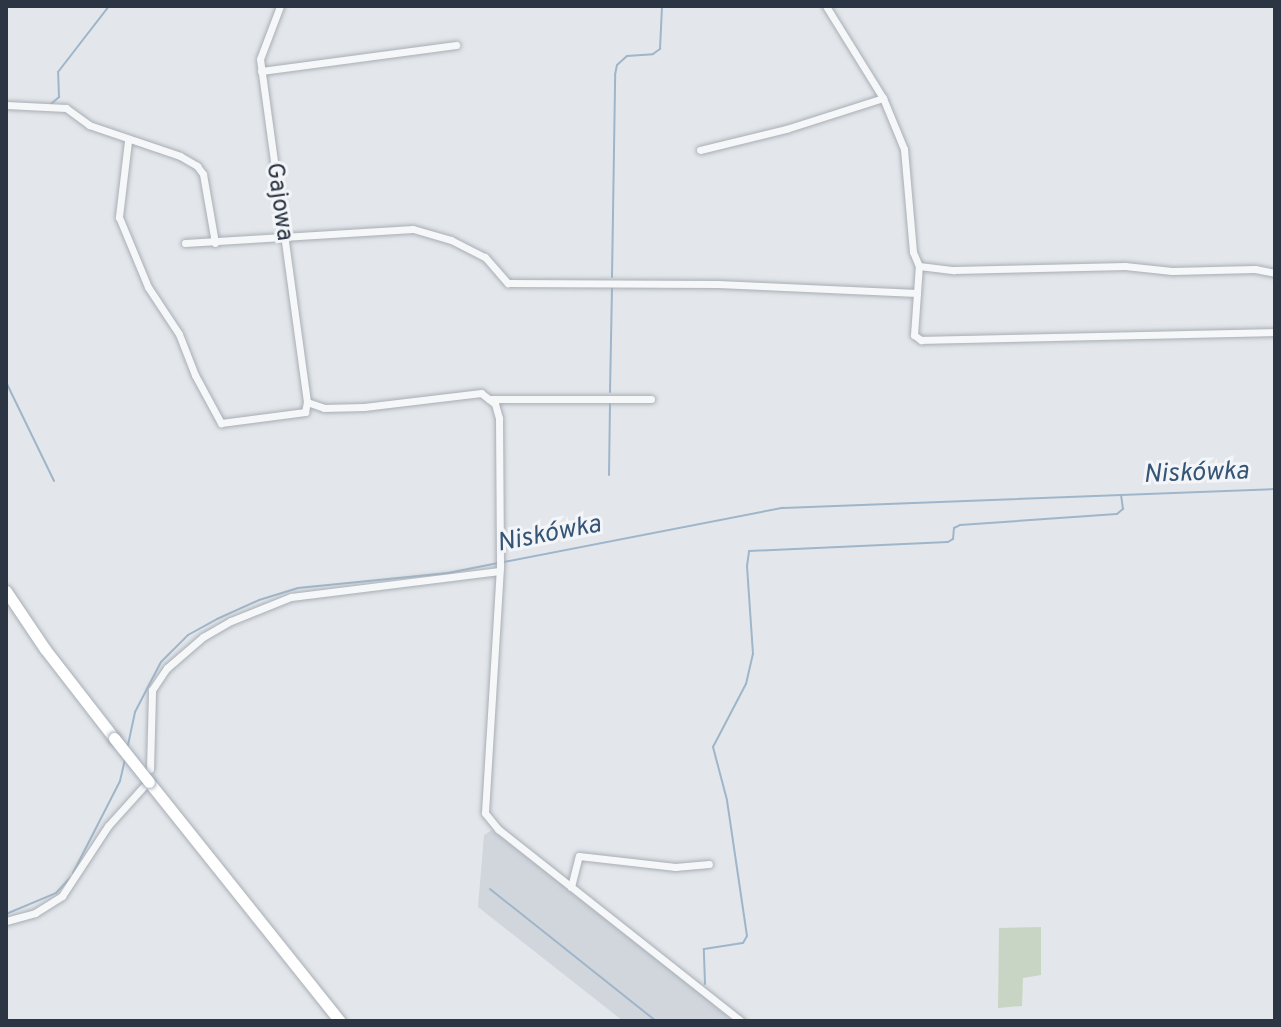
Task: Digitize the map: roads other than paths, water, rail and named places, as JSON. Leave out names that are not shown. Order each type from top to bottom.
[{"type":"main road","points":[[6,591],[45,649],[146,784],[340,1021]]},
{"type":"street","name":"Gajowa","points":[[280,6],[260,59],[307,402]]},
{"type":"street","points":[[826,6],[883,98],[904,149],[913,252],[919,266],[914,335],[921,340],[1275,332]]},
{"type":"street","points":[[261,71],[456,45]]},
{"type":"street","points":[[700,150],[786,129],[883,98]]},
{"type":"street","points":[[6,105],[66,108],[89,125],[128,141],[180,156],[197,166],[203,174],[215,243]]},
{"type":"street","points":[[128,141],[119,217],[148,287],[179,334],[195,375],[221,423],[305,412],[307,402],[324,408],[364,407],[481,393],[489,399],[499,418],[500,569],[485,813],[498,829],[741,1021]]},
{"type":"street","points":[[185,243],[283,240],[413,229],[451,240],[485,257],[508,283],[718,284],[917,293]]},
{"type":"street","points":[[919,266],[971,271],[1125,266],[1172,271],[1255,269],[1275,273]]},
{"type":"street","points":[[489,399],[651,399]]},
{"type":"street","points":[[150,769],[152,690],[167,668],[203,637],[231,621],[291,597],[500,569]]},
{"type":"street","points":[[6,921],[35,913],[62,896],[108,826],[146,784]]},
{"type":"street","points":[[571,887],[579,856],[675,867],[709,864]]},
{"type":"waterway","points":[[51,104],[59,97],[58,72],[109,6]]},
{"type":"waterway","points":[[612,277],[615,75],[617,65],[627,56],[653,54],[660,49],[662,6]]},
{"type":"waterway","points":[[610,392],[612,288]]},
{"type":"waterway","points":[[6,382],[54,481]]},
{"type":"waterway","points":[[609,475],[610,404]]},
{"type":"waterway","name":"Niskówka","points":[[504,562],[783,508],[1275,489]]},
{"type":"waterway","points":[[705,984],[704,949],[743,943],[747,936],[727,800],[713,747],[746,684],[753,654],[747,566],[749,551],[948,542],[953,539],[954,528],[960,525],[1117,514],[1123,509],[1121,495]]},
{"type":"waterway","name":"Niskówka","points":[[128,745],[135,712],[161,662],[188,635],[217,619],[259,600],[298,588],[448,573],[498,563]]},
{"type":"waterway","name":"Niskówka","points":[[73,873],[120,781],[125,759]]},
{"type":"waterway","name":"Niskówka","points":[[6,914],[56,893],[70,878]]},
{"type":"waterway","points":[[490,889],[656,1021]]}]
